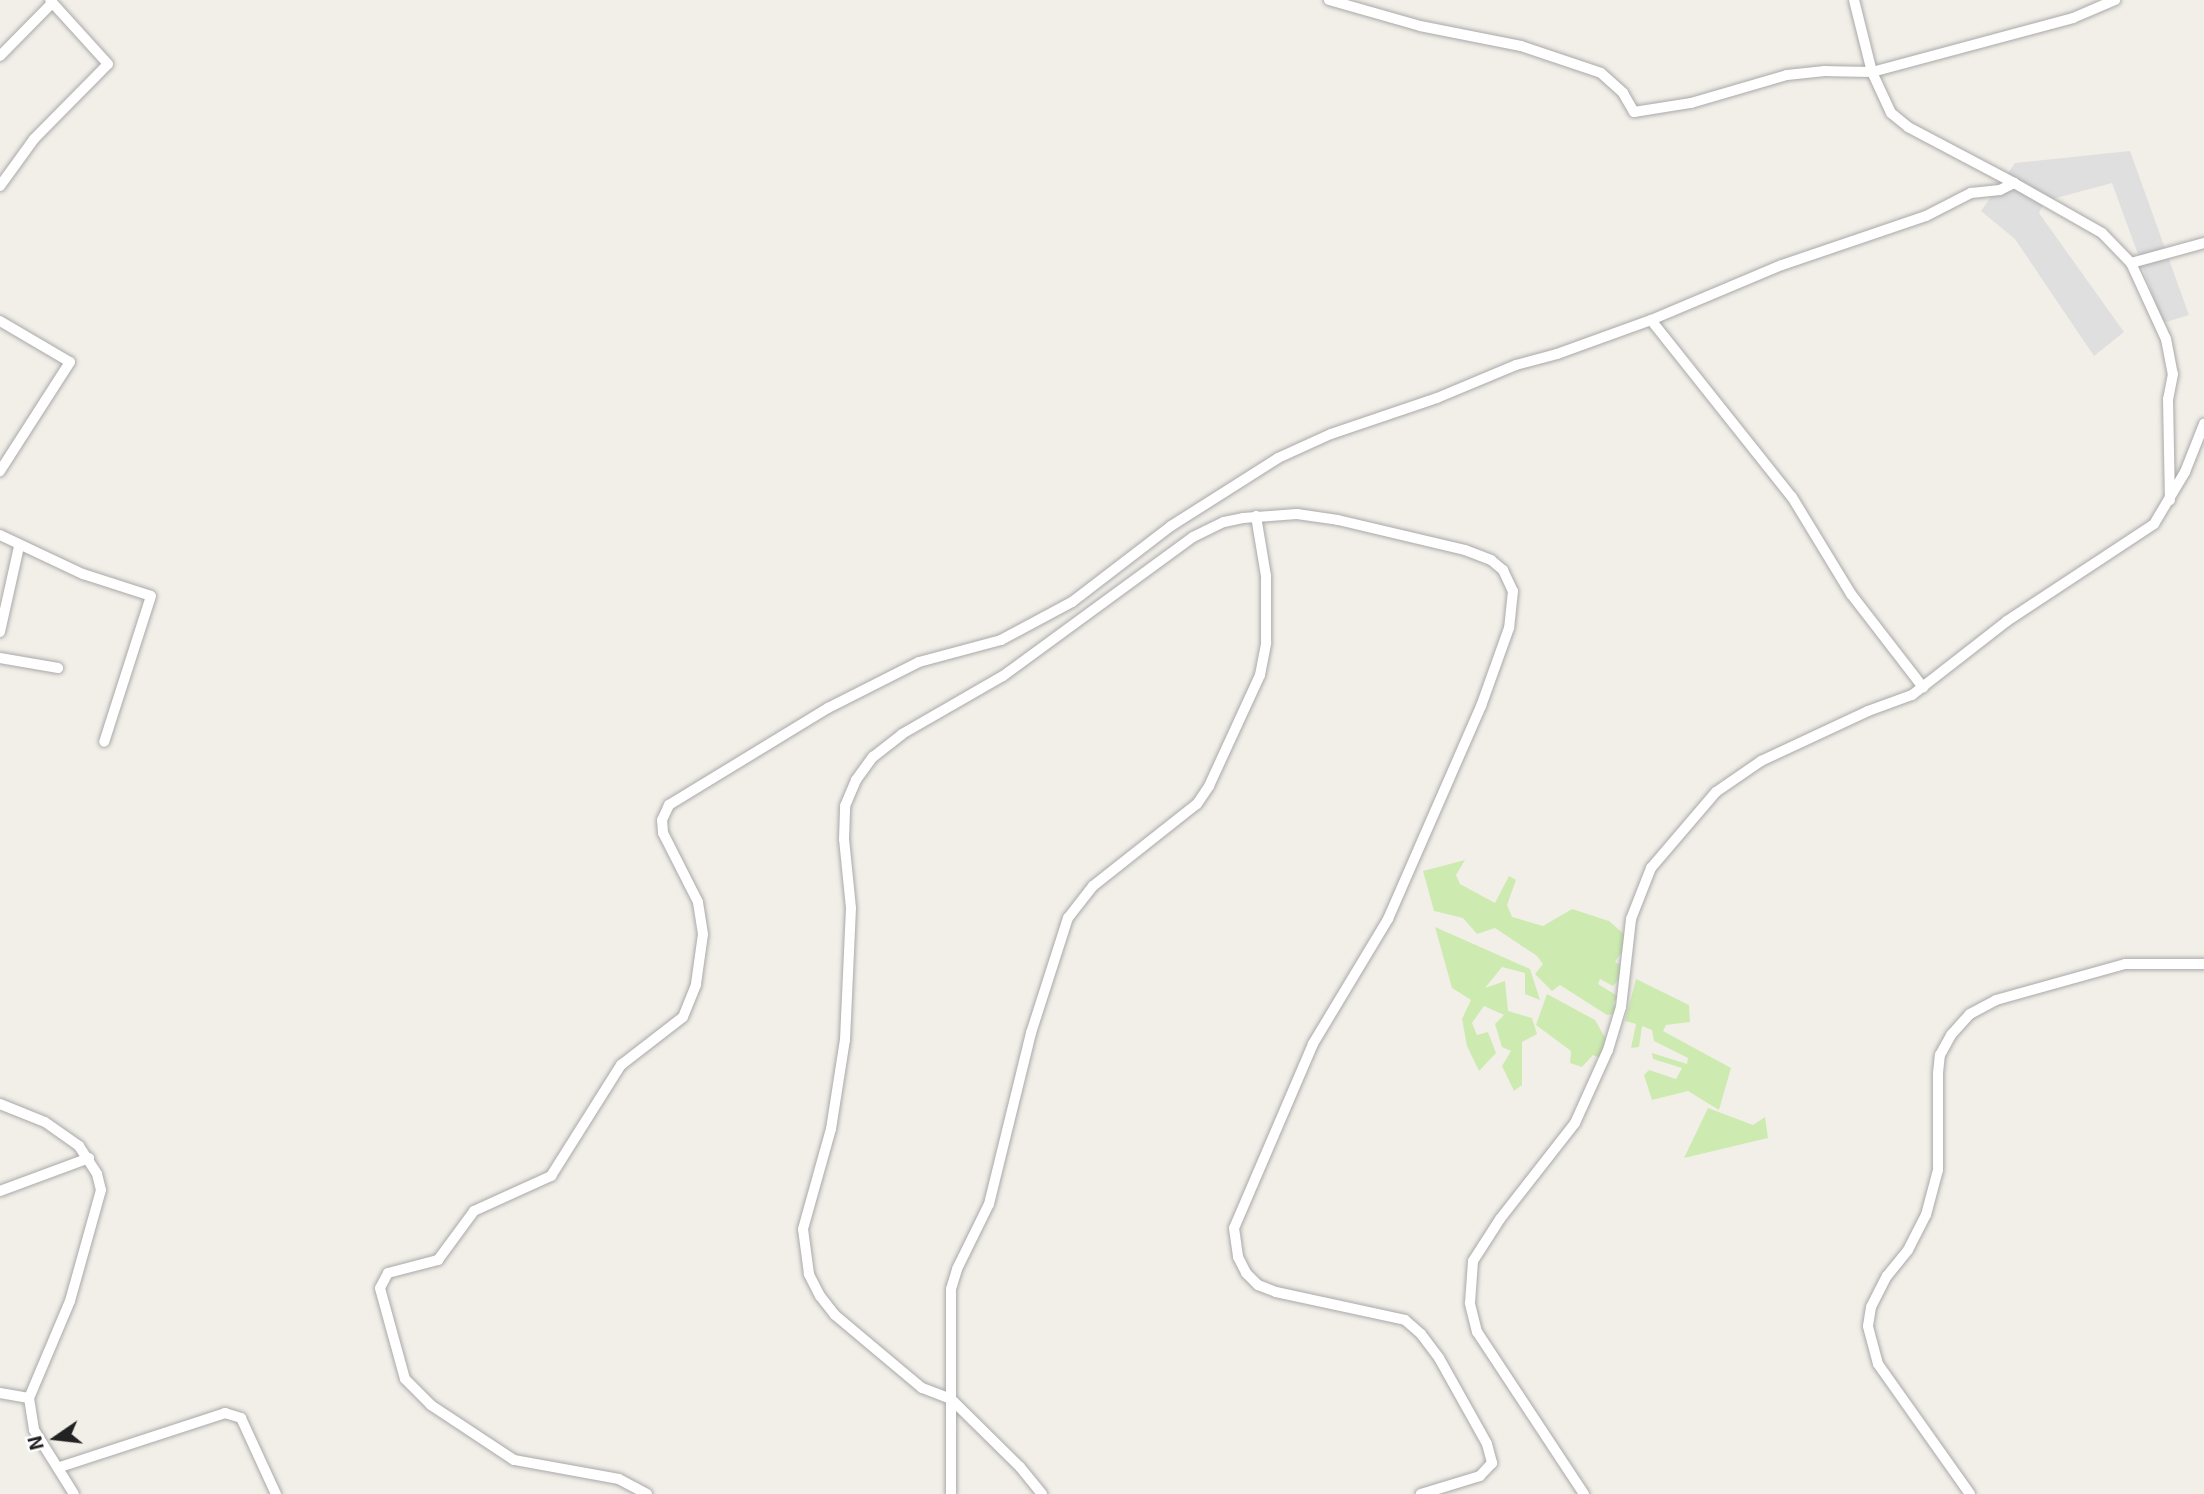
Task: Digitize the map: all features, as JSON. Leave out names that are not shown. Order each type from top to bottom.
[{"type":"street","points":[[1329,0],[1420,26],[1521,46],[1601,73],[1623,93],[1634,111],[1691,103],[1787,75],[1825,71],[1872,72],[2073,18],[2115,0]]},
{"type":"street","points":[[1854,0],[1872,72],[1891,113],[1899,120],[2102,233],[2132,263],[2166,339],[2173,374],[2168,398],[2170,500]]},
{"type":"street","points":[[0,56],[51,1],[108,64],[34,139],[0,186]]},
{"type":"street","points":[[647,1494],[619,1479],[514,1460],[432,1405],[405,1379],[380,1288],[388,1273],[438,1260],[474,1211],[551,1176],[621,1065],[683,1017],[696,984],[703,934],[698,902],[663,833],[662,820],[669,805],[828,708],[908,668],[1001,640],[1072,601],[1171,526],[1278,458],[1331,434],[1437,398],[1516,365],[1557,354],[1651,320],[1782,265],[1926,216],[1971,193],[2000,190],[2014,183]]},
{"type":"street","points":[[2132,263],[2204,243]]},
{"type":"street","points":[[1651,320],[1792,497],[1851,594],[1923,687]]},
{"type":"street","points":[[0,321],[71,362],[0,471]]},
{"type":"street","points":[[1584,1494],[1477,1332],[1470,1303],[1473,1261],[1500,1219],[1575,1123],[1608,1050],[1618,1019],[1627,968],[1629,930],[1640,892],[1666,847],[1716,792],[1761,761],[1868,710],[1895,704],[1923,687],[1997,628],[2154,524],[2170,500],[2204,424]]},
{"type":"street","points":[[1042,1494],[1020,1466],[950,1399],[922,1388],[835,1315],[820,1296],[809,1274],[803,1229],[831,1129],[845,1040],[851,908],[844,839],[845,806],[856,780],[873,757],[902,734],[1003,676],[1193,537],[1224,522],[1256,516],[1297,514],[1338,520],[1465,550],[1492,560],[1510,579],[1513,591],[1509,628],[1481,706],[1388,919],[1313,1045],[1234,1228],[1238,1257],[1246,1273],[1258,1285],[1276,1292],[1405,1320],[1421,1334],[1439,1358],[1488,1444],[1492,1463],[1480,1476],[1421,1494]]},
{"type":"street","points":[[951,1494],[951,1289],[967,1247],[989,1204],[1031,1033],[1068,918],[1093,886],[1197,804],[1209,786],[1260,675],[1266,643],[1266,576],[1256,516]]},
{"type":"street","points":[[0,535],[83,575],[151,596],[104,742]]},
{"type":"street","points":[[0,632],[19,546]]},
{"type":"street","points":[[0,658],[58,668]]},
{"type":"street","points":[[1970,1494],[1878,1364],[1868,1326],[1871,1307],[1886,1276],[1908,1250],[1926,1215],[1938,1170],[1937,1073],[1940,1055],[1951,1035],[1970,1014],[1996,1000],[2125,964],[2204,964]]},
{"type":"street","points":[[0,1104],[45,1122],[79,1146],[89,1158],[101,1190],[70,1301],[29,1398],[34,1430],[75,1494]]},
{"type":"street","points":[[0,1191],[89,1158]]},
{"type":"street","points":[[0,1393],[29,1398]]},
{"type":"street","points":[[60,1467],[225,1413],[241,1418],[276,1494]]},
{"type":"shaded area","points":[[2130,151],[2189,315],[2163,323],[2112,183],[2045,201],[2039,213],[2124,332],[2094,356],[2015,239],[1981,211],[2015,163]]},
{"type":"green space","points":[[1465,860],[1456,875],[1460,884],[1495,903],[1509,876],[1516,880],[1507,905],[1512,917],[1543,926],[1572,909],[1609,921],[1624,934],[1626,945],[1615,962],[1625,967],[1623,974],[1613,986],[1600,979],[1598,984],[1619,997],[1613,1002],[1617,1013],[1607,1015],[1560,985],[1552,991],[1535,974],[1543,964],[1537,956],[1495,928],[1477,934],[1463,918],[1434,911],[1423,871]]},
{"type":"green space","points":[[1435,927],[1530,969],[1540,1000],[1525,994],[1525,973],[1502,967],[1485,988],[1505,981],[1508,1011],[1532,1018],[1537,1034],[1522,1042],[1522,1085],[1514,1091],[1502,1066],[1511,1051],[1502,1047],[1495,1024],[1504,1015],[1484,1006],[1472,1023],[1477,1035],[1488,1032],[1496,1053],[1479,1071],[1467,1046],[1462,1019],[1471,1000],[1452,988]]},
{"type":"green space","points":[[1636,979],[1689,1005],[1690,1022],[1666,1025],[1663,1031],[1731,1068],[1719,1110],[1688,1091],[1652,1100],[1644,1075],[1649,1070],[1676,1079],[1682,1068],[1653,1059],[1652,1053],[1687,1064],[1688,1058],[1654,1041],[1652,1030],[1642,1026],[1639,1047],[1631,1048],[1636,1024],[1625,1021]]},
{"type":"green space","points":[[1547,994],[1595,1020],[1607,1041],[1602,1059],[1593,1055],[1582,1067],[1570,1063],[1571,1051],[1536,1025]]},
{"type":"green space","points":[[1708,1108],[1753,1125],[1765,1117],[1768,1138],[1684,1158]]}]
